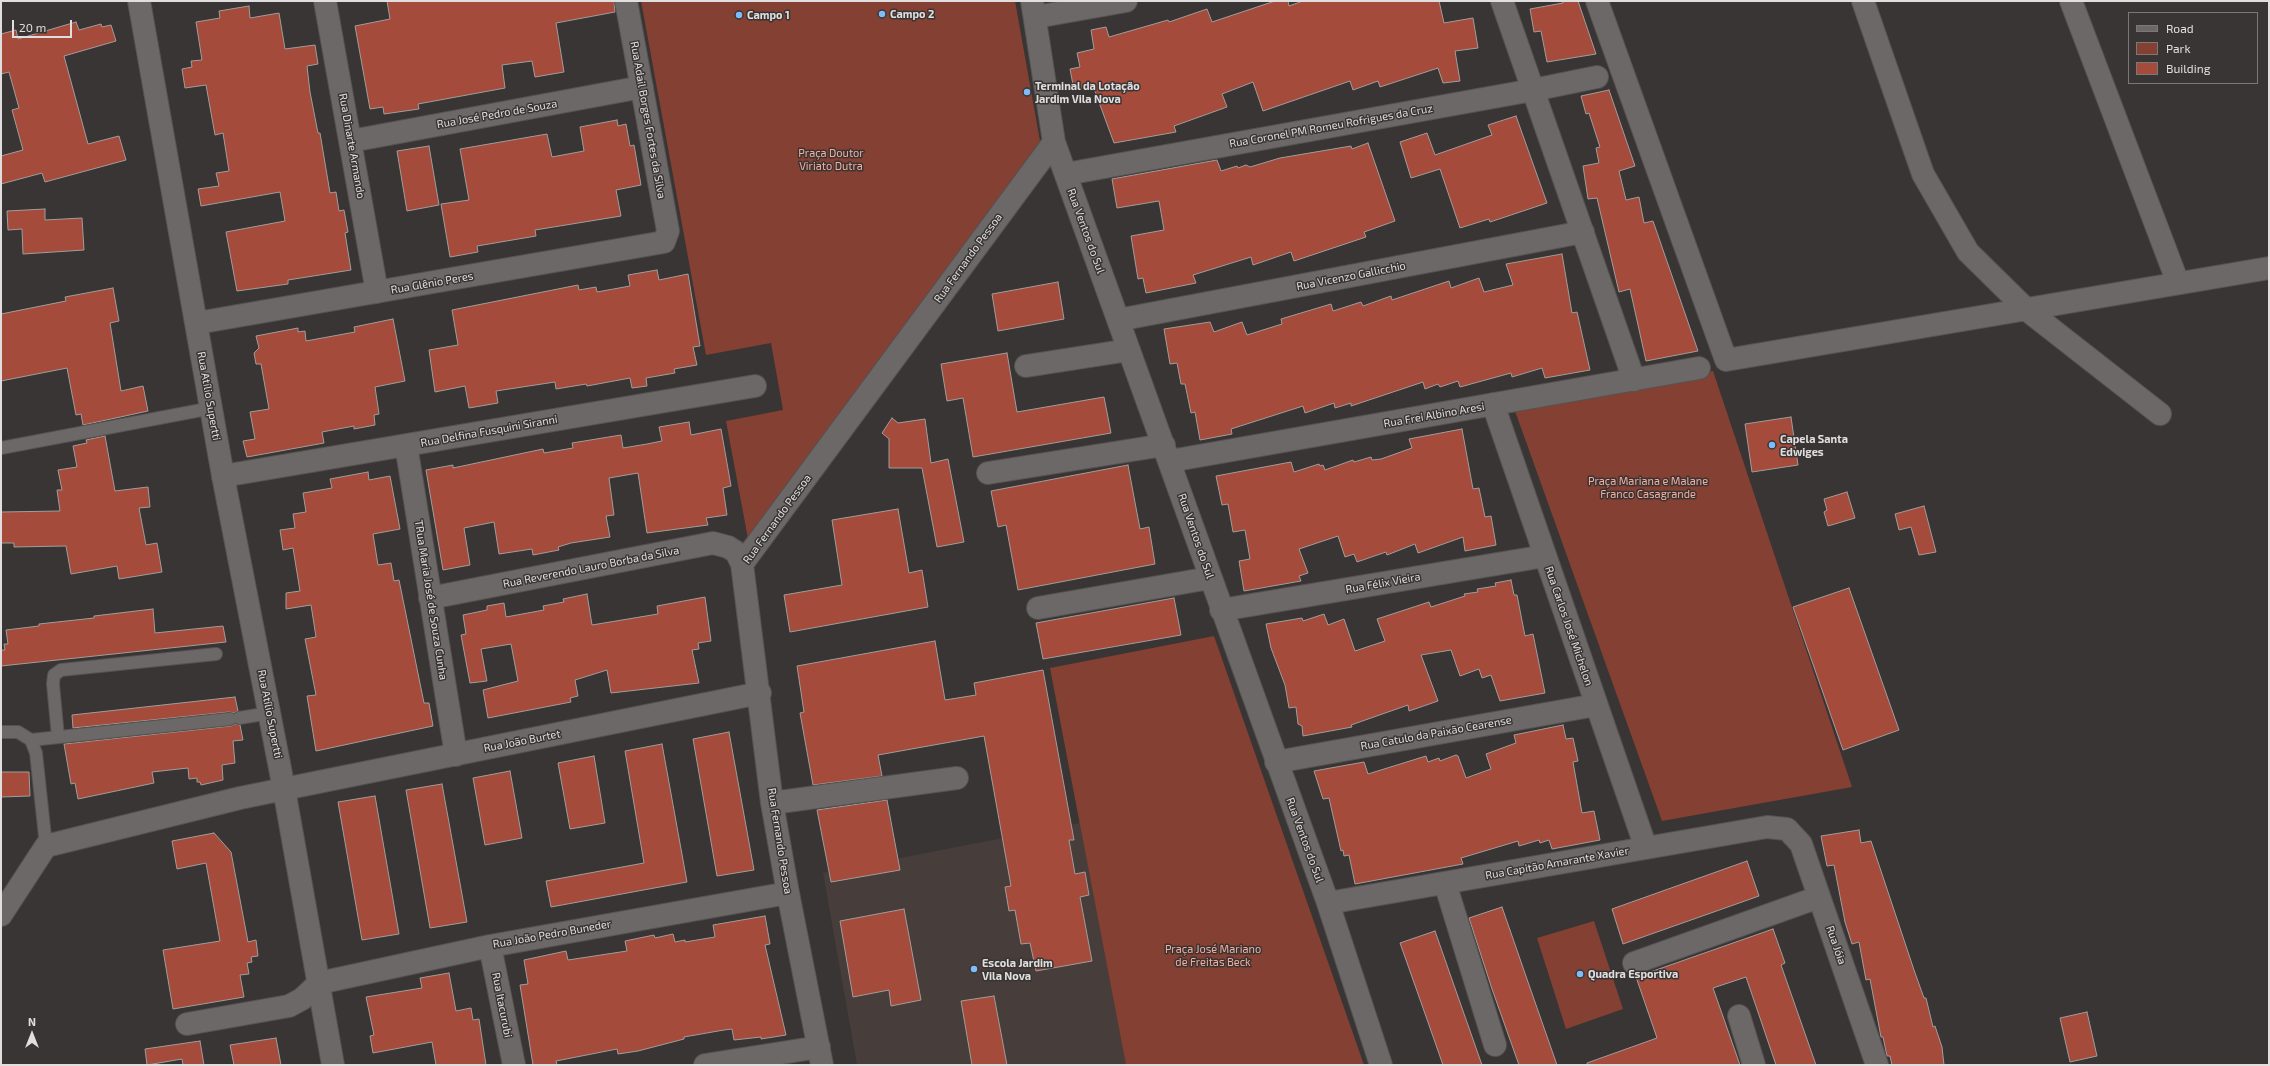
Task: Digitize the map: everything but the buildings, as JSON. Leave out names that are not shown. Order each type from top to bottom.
[{"type":"street","name":"Rua Atílio Supertti","points":[[140,1],[223,476],[270,713],[333,1065]]},
{"type":"street","name":"Rua Dinarte Armando","points":[[325,1],[377,292]]},
{"type":"street","name":"Rua Adail Borges Fortes da Silva","points":[[626,1],[668,231],[666,239]]},
{"type":"street","points":[[1034,9],[1126,1]]},
{"type":"street","points":[[1502,1],[1634,380]]},
{"type":"street","points":[[1597,1],[1726,360],[2269,268]]},
{"type":"street","points":[[1862,1],[1923,174],[1968,252],[2027,310],[2160,414]]},
{"type":"street","points":[[2071,1],[2178,284]]},
{"type":"street","name":"Rua Ventos do Sul","points":[[1034,9],[1054,142],[1328,903],[1381,1065]]},
{"type":"street","name":"Rua Coronel PM Romeu Rofrigues da Cruz","points":[[1066,174],[1533,90],[1597,77]]},
{"type":"street","name":"Rua José Pedro de Souza","points":[[351,141],[642,87]]},
{"type":"street","name":"Rua Fernando Pessoa","points":[[820,1056],[772,803],[760,693],[742,564],[1054,142]]},
{"type":"street","name":"Rua Vicenzo Gallicchio","points":[[1118,320],[1583,232]]},
{"type":"street","name":"Rua Glênio Peres","points":[[197,323],[660,243],[666,239]]},
{"type":"street","points":[[1026,366],[1129,350]]},
{"type":"street","name":"Rua Frei Albino Aresi","points":[[988,473],[1167,453],[1494,404],[1699,368]]},
{"type":"street","name":"Rua Delfina Fusquini Siranni","points":[[223,476],[755,386]]},
{"type":"street","name":"Rua Carlos José Michelon","points":[[1494,404],[1646,848]]},
{"type":"street","name":"TRua Maria José de Souza Cunha","points":[[406,445],[456,755]]},
{"type":"street","name":"Rua Reverendo Lauro Borba da Silva","points":[[430,598],[713,543],[728,547],[736,552],[742,564]]},
{"type":"street","name":"Rua Félix Vieira","points":[[1222,610],[1545,556]]},
{"type":"street","points":[[1038,608],[1210,578]]},
{"type":"street","name":"Rua João Burtet","points":[[284,790],[760,693]]},
{"type":"street","name":"Rua Catulo da Paixão Cearense","points":[[1276,762],[1596,705]]},
{"type":"street","points":[[772,803],[957,778]]},
{"type":"street","points":[[1,915],[46,846],[240,798],[284,790]]},
{"type":"street","name":"Rua Capitão Amarante Xavier","points":[[1328,903],[1767,827],[1787,829]]},
{"type":"street","name":"Rua Jóia","points":[[1787,829],[1801,844],[1877,1065]]},
{"type":"street","points":[[1445,882],[1495,1045]]},
{"type":"street","name":"Rua João Pedro Buneder","points":[[319,983],[490,946],[788,893]]},
{"type":"street","points":[[1634,963],[1819,897]]},
{"type":"street","name":"Rua Itacurubi","points":[[490,946],[514,1065]]},
{"type":"street","points":[[187,1024],[289,1006],[302,999],[319,983]]},
{"type":"street","points":[[1739,1016],[1754,1065]]},
{"type":"street","points":[[705,1065],[820,1056]]},
{"type":"lane","points":[[1,448],[212,408]]},
{"type":"lane","points":[[58,737],[53,684],[54,675],[61,670],[216,654]]},
{"type":"lane","points":[[30,740],[270,713]]},
{"type":"lane","points":[[1,732],[18,732],[30,740],[36,753],[46,846]]},
{"type":"shaded area","name":"Escola Jardim Vila Nova","points":[[1080,823],[1126,1065],[857,1065],[823,873]]},
{"type":"green space","name":"Praça Doutor Viriato Dutra","points":[[641,1],[1015,1],[1040,141],[749,544],[726,421],[783,410],[771,343],[706,355]]},
{"type":"green space","name":"Praça Mariana e Malane Franco Casagrande","points":[[1713,371],[1852,787],[1662,821],[1515,411]]},
{"type":"green space","name":"Praça José Mariano de Freitas Beck","points":[[1214,636],[1364,1065],[1126,1065],[1050,668]]},
{"type":"green space","name":"Quadra Esportiva","points":[[1594,921],[1623,1009],[1566,1029],[1537,938]]},
{"type":"place","name":"Campo 2","points":[[882,14]]},
{"type":"place","name":"Campo 1","points":[[739,15]]},
{"type":"place","name":"Terminal da Lotação Jardim Vila Nova","points":[[1027,92]]},
{"type":"place","name":"Capela Santa Edwiges","points":[[1772,445]]},
{"type":"place","name":"Escola Jardim Vila Nova","points":[[974,969]]},
{"type":"place","name":"Quadra Esportiva","points":[[1580,974]]}]
